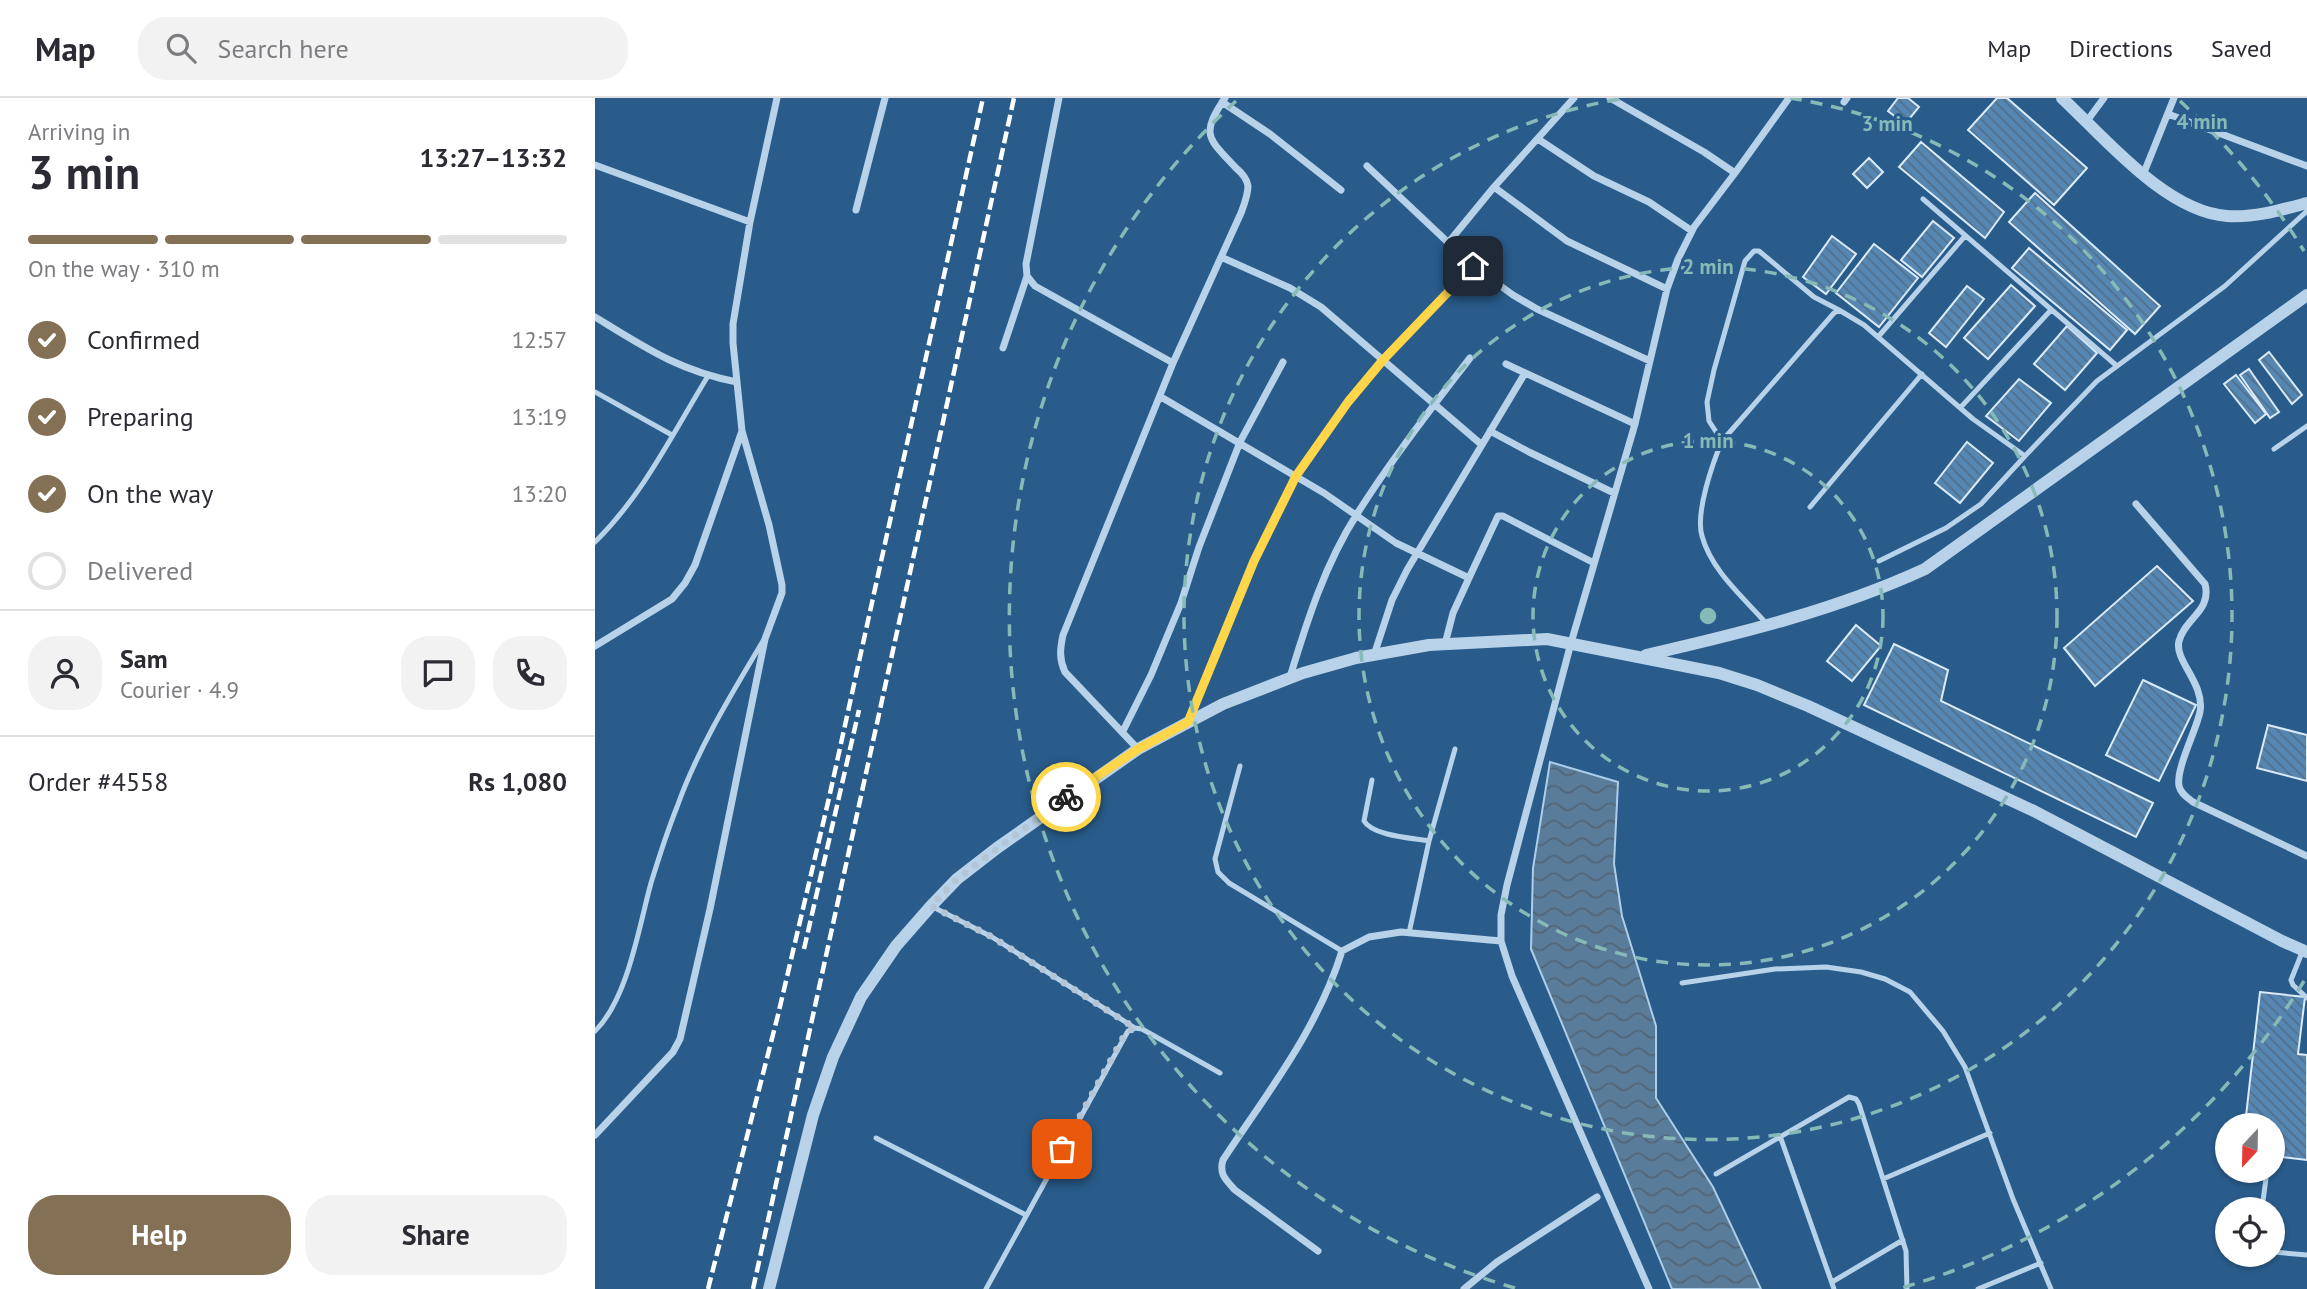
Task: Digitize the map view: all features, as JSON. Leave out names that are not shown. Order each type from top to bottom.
[{"type":"street","points":[[595,1135],[673,1052],[680,1039],[765,639],[782,593],[769,525],[742,431],[733,324],[750,222],[776,98]]},
{"type":"street","points":[[856,210],[885,98]]},
{"type":"street","points":[[1003,348],[1027,276],[1026,264],[1059,98]]},
{"type":"street","points":[[1448,243],[1574,98]]},
{"type":"street","points":[[1610,98],[1735,173]]},
{"type":"street","points":[[1649,1289],[1511,976],[1501,941],[1501,915],[1570,643],[1635,424],[1667,289],[1692,231],[1789,98]]},
{"type":"street","points":[[2062,98],[2142,176],[2207,213],[2227,216],[2272,212],[2307,203]]},
{"type":"street","points":[[2087,121],[2104,98]]},
{"type":"street","points":[[2142,176],[2174,98]]},
{"type":"street","points":[[1138,749],[1065,672],[1060,650],[1063,635],[1173,363],[1247,195],[1245,177],[1213,142],[1210,134],[1210,124],[1224,100],[1341,190]]},
{"type":"street","points":[[2168,114],[2307,166]]},
{"type":"street","points":[[1538,139],[1594,176],[1649,202],[1692,231]]},
{"type":"street","points":[[595,165],[750,222]]},
{"type":"street","points":[[1367,166],[1473,266],[1513,295],[1537,309],[1650,361]]},
{"type":"street","points":[[1494,187],[1567,241],[1667,289]]},
{"type":"street","points":[[1221,257],[1290,288],[1333,316],[1482,445]]},
{"type":"street","points":[[1188,722],[1254,561],[1296,476],[1348,402],[1383,360],[1473,266]]},
{"type":"street","points":[[1027,276],[1035,286],[1173,363]]},
{"type":"street","points":[[1640,656],[1768,626],[1882,589],[1925,569],[2307,295]]},
{"type":"street","points":[[595,317],[657,356],[708,376],[737,382]]},
{"type":"street","points":[[1290,678],[1310,613],[1356,516],[1469,358]]},
{"type":"street","points":[[1123,731],[1151,675],[1181,603],[1199,547],[1240,442],[1283,362]]},
{"type":"street","points":[[1506,364],[1635,424]]},
{"type":"street","points":[[1374,655],[1392,600],[1525,373]]},
{"type":"street","points":[[1161,397],[1296,476],[1396,543],[1469,578]]},
{"type":"street","points":[[595,646],[672,599],[685,583],[695,565],[742,431]]},
{"type":"street","points":[[1490,431],[1529,453],[1615,493]]},
{"type":"street","points":[[2136,504],[2205,584],[2208,594],[2179,642],[2179,651],[2199,690],[2201,702],[2179,786],[2184,795],[2193,802],[2307,856]]},
{"type":"street","points":[[1445,644],[1453,613],[1498,516],[1503,516],[1594,564]]},
{"type":"street","points":[[769,1289],[813,1115],[833,1057],[861,997],[895,946],[931,906],[957,879],[997,848],[1138,749],[1223,704],[1290,678],[1356,658],[1445,644],[1547,639],[1719,673],[1758,685],[2034,811],[2305,951]]},
{"type":"street","points":[[1318,1251],[1235,1189],[1220,1171],[1223,1160],[1272,1091],[1313,1020],[1332,982],[1342,951],[1369,937],[1382,934],[1409,933],[1501,941]]},
{"type":"street","points":[[1464,1289],[1497,1262],[1597,1197]]},
{"type":"lane","points":[[1923,199],[2117,366]]},
{"type":"lane","points":[[1879,561],[1946,528],[1982,504],[2097,381],[2225,286],[2307,211]]},
{"type":"lane","points":[[1878,337],[1965,236]]},
{"type":"lane","points":[[1722,441],[1710,421],[1707,402],[1745,261],[1749,254],[1759,251],[1814,297],[1864,325],[1960,408],[2025,456]]},
{"type":"lane","points":[[1768,626],[1706,550],[1700,532],[1705,490],[1722,441],[1829,318],[1839,310]]},
{"type":"lane","points":[[1960,408],[2051,310]]},
{"type":"lane","points":[[1811,507],[1921,374]]},
{"type":"lane","points":[[595,542],[618,520],[633,500],[708,376]]},
{"type":"lane","points":[[595,391],[672,435]]},
{"type":"lane","points":[[2274,449],[2307,426]]},
{"type":"lane","points":[[595,1031],[613,1004],[630,964],[661,849],[693,766],[712,725],[765,639]]},
{"type":"lane","points":[[1409,933],[1429,841],[1455,749]]},
{"type":"lane","points":[[1240,766],[1215,859],[1218,872],[1229,883],[1342,951]]},
{"type":"lane","points":[[1371,780],[1364,821],[1367,826],[1376,831],[1429,841]]},
{"type":"lane","points":[[931,906],[992,937],[1135,1028],[1142,1029],[1220,1073]]},
{"type":"lane","points":[[2305,951],[2291,980],[2307,998]]},
{"type":"lane","points":[[1682,983],[1775,969],[1826,967],[1885,979],[1910,992],[1943,1031],[1965,1067],[2013,1199],[2051,1289]]},
{"type":"lane","points":[[986,1289],[1123,1038],[1128,1031],[1135,1028]]},
{"type":"lane","points":[[1716,1174],[1849,1097],[1854,1097],[1859,1104],[1903,1240],[1907,1259],[1907,1289]]},
{"type":"lane","points":[[1883,1179],[1990,1133]]},
{"type":"lane","points":[[1780,1136],[1835,1289]]},
{"type":"lane","points":[[876,1138],[1026,1215]]},
{"type":"lane","points":[[1832,1282],[1903,1240]]},
{"type":"lane","points":[[2285,1253],[2307,1255]]},
{"type":"lane","points":[[1978,1289],[2041,1263]]},
{"type":"water","points":[[1550,762],[1618,782],[1614,864],[1622,916],[1656,1026],[1656,1098],[1713,1187],[1761,1289],[1672,1289],[1531,949],[1533,868]]},
{"type":"building","points":[[1898,98],[1908,98],[1919,107],[1905,124],[1888,111]]},
{"type":"building","points":[[1997,98],[2007,98],[2087,168],[2054,205],[1968,130]]},
{"type":"building","points":[[1921,142],[2004,212],[1985,238],[1899,167]]},
{"type":"building","points":[[1869,158],[1883,172],[1867,188],[1853,174]]},
{"type":"building","points":[[2035,193],[2160,306],[2135,334],[2009,222]]},
{"type":"building","points":[[1933,221],[1954,238],[1922,277],[1901,260]]},
{"type":"building","points":[[1832,236],[1856,254],[1826,294],[1803,277]]},
{"type":"building","points":[[1874,244],[1918,278],[1879,327],[1836,293]]},
{"type":"building","points":[[2029,248],[2127,330],[2110,350],[2012,268]]},
{"type":"building","points":[[2011,285],[2035,306],[1988,359],[1964,338]]},
{"type":"building","points":[[1967,286],[1984,299],[1946,347],[1929,333]]},
{"type":"building","points":[[2067,326],[2097,353],[2065,390],[2034,364]]},
{"type":"building","points":[[2269,352],[2302,395],[2292,404],[2259,360]]},
{"type":"building","points":[[2249,369],[2279,412],[2270,418],[2240,375]]},
{"type":"building","points":[[2236,375],[2266,414],[2255,423],[2224,384]]},
{"type":"building","points":[[2019,379],[2051,403],[2019,441],[1986,416]]},
{"type":"building","points":[[1967,442],[1993,463],[1960,503],[1935,483]]},
{"type":"building","points":[[2157,566],[2193,601],[2095,686],[2064,648]]},
{"type":"building","points":[[1856,625],[1881,646],[1852,681],[1827,661]]},
{"type":"building","points":[[1894,644],[1948,670],[1941,701],[2153,803],[2136,837],[1864,705]]},
{"type":"building","points":[[2143,680],[2196,705],[2159,781],[2106,755]]},
{"type":"building","points":[[2268,725],[2307,735],[2307,781],[2257,768]]},
{"type":"building","points":[[2260,992],[2305,997],[2298,1054],[2307,1055],[2307,1160],[2285,1157],[2285,1113],[2246,1113]]},
{"type":"railway","points":[[708,1289],[778,1015],[829,798],[983,98]]},
{"type":"railway","points":[[753,1289],[1014,98]]},
{"type":"railway","points":[[804,949],[859,710]]},
{"type":"way so far","points":[[1062,1149],[1123,1038],[1128,1031],[1135,1028],[992,937],[931,906],[957,879],[1066,797]]},
{"type":"route","points":[[1066,797],[1138,749],[1188,722],[1254,561],[1296,476],[1348,402],[1383,360],[1473,266]]}]
